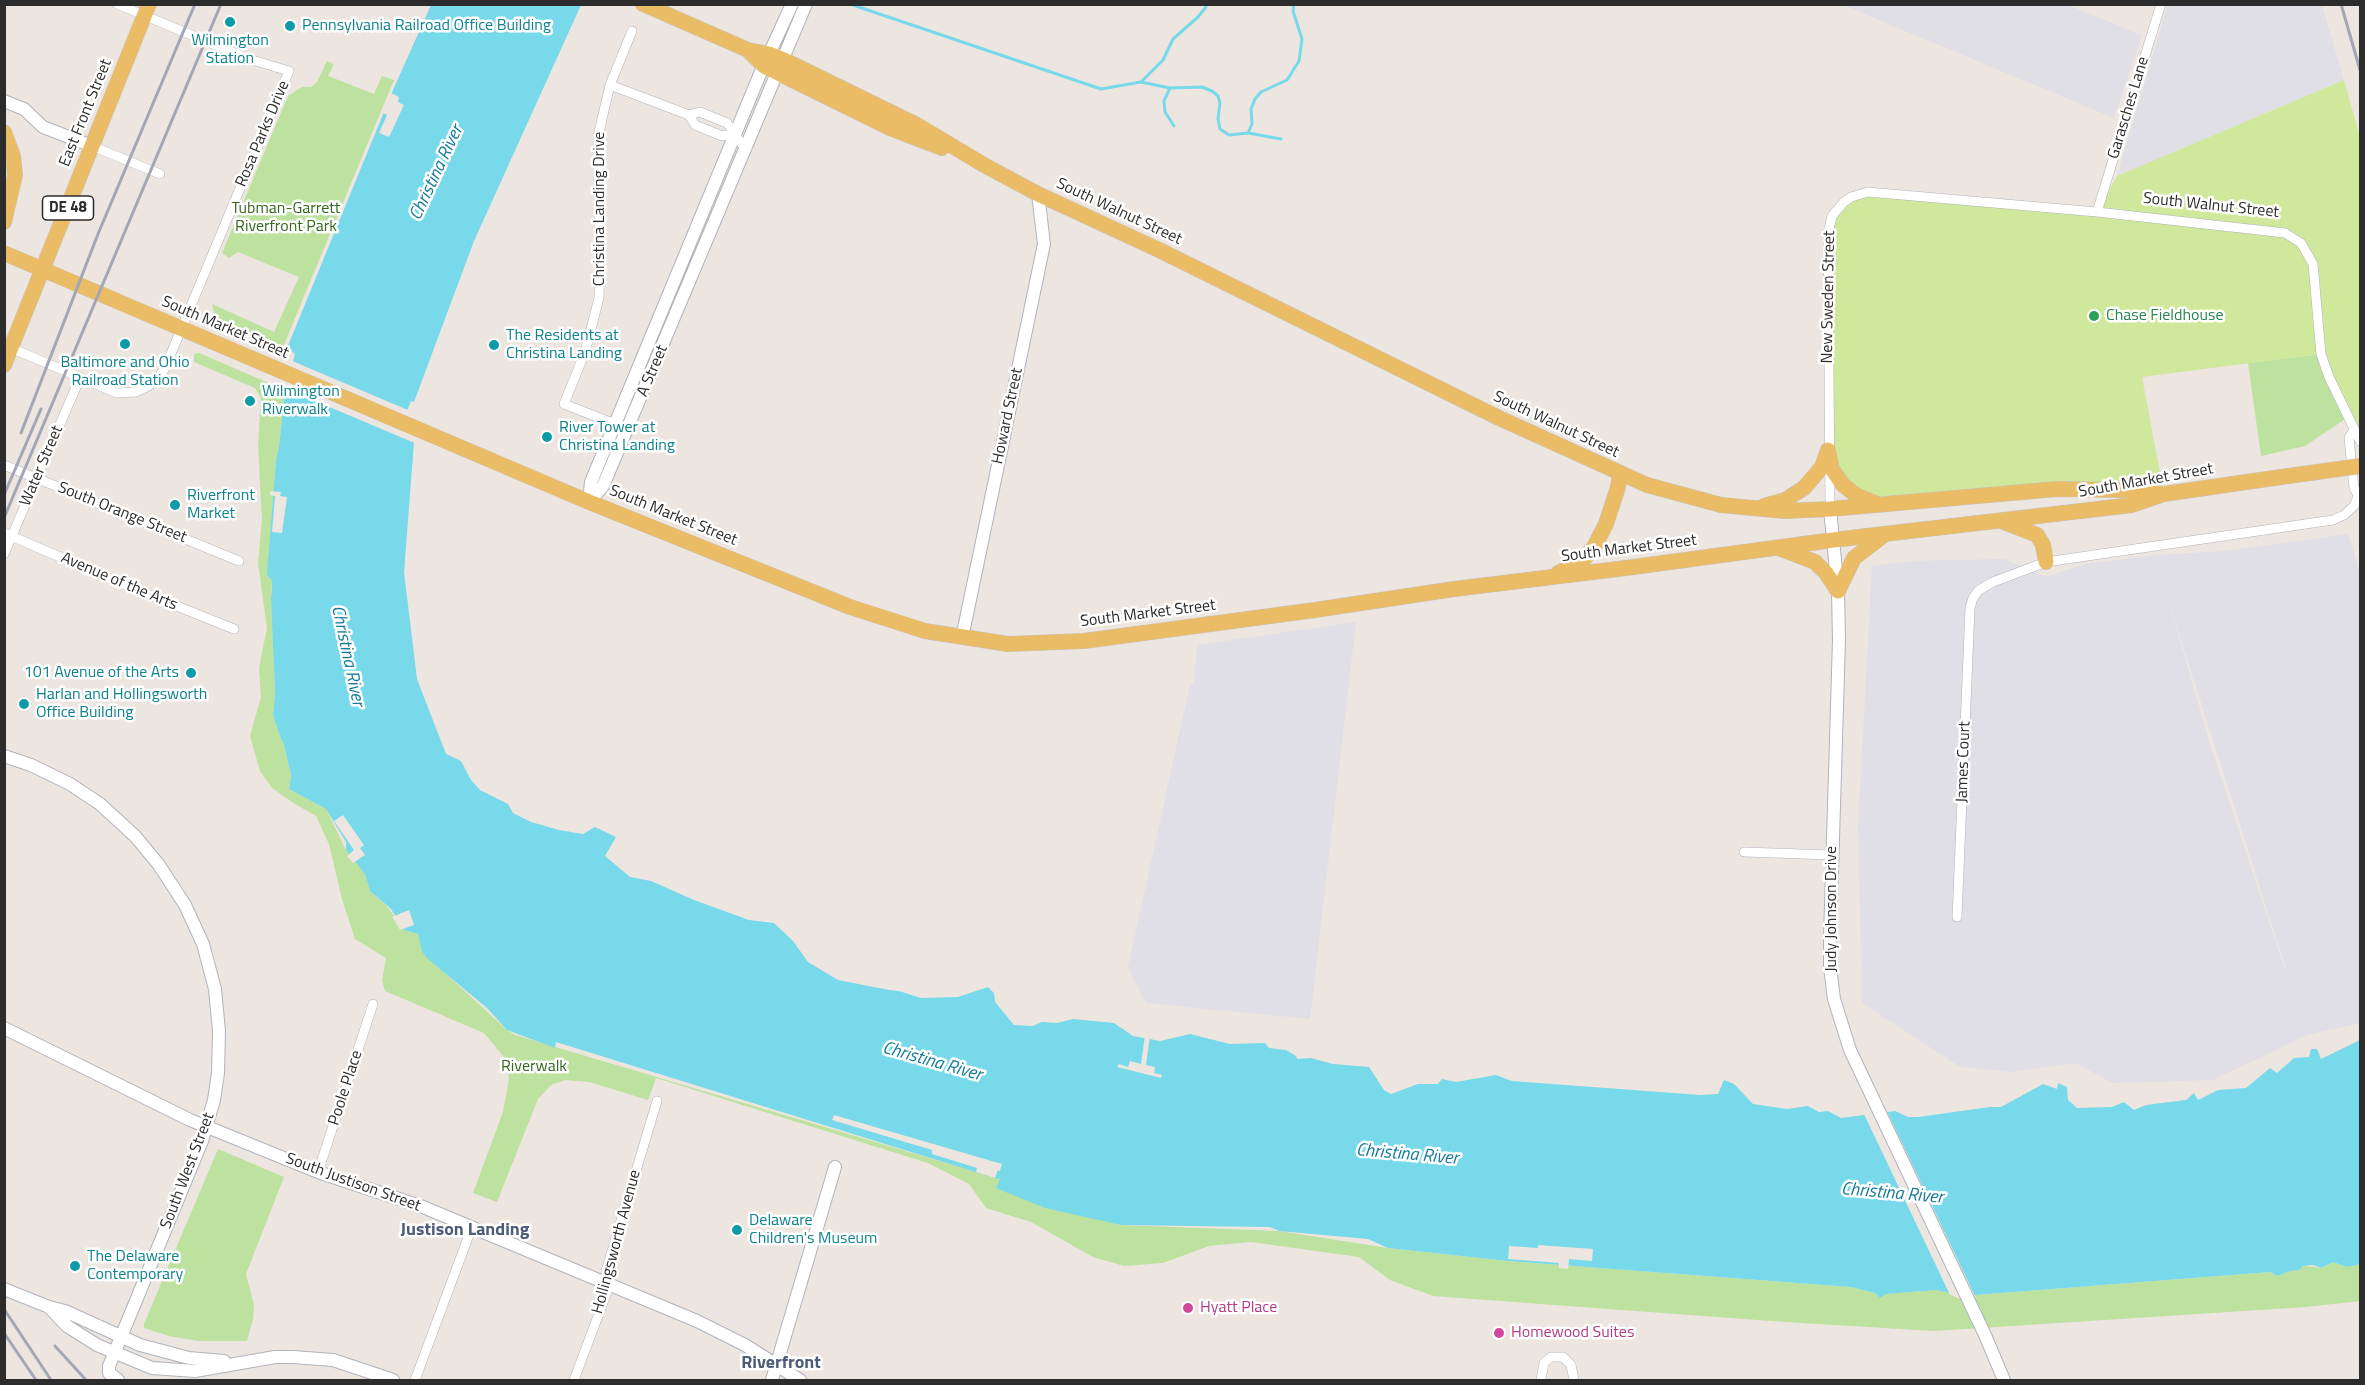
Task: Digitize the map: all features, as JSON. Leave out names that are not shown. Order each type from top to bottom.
[{"type":"main road","name":"South Walnut Street","points":[[643,4],[917,125],[1038,194],[1159,250],[1499,418],[1620,474],[1681,496],[1721,505],[1785,511],[2057,489],[2128,490],[2164,494]]},
{"type":"main road","name":"East Front Street","points":[[43,269],[147,10]]},
{"type":"main road","points":[[4,132],[13,156],[15,175],[4,222]]},
{"type":"main road","name":"South Market Street","points":[[4,253],[589,502],[850,607],[915,628],[962,638],[1008,644],[1065,643],[1454,589],[1833,540],[2132,505],[2164,494],[2361,466]]},
{"type":"main road","name":"DE 48","points":[[4,365],[43,269]]},
{"type":"main road","points":[[1828,450],[1832,469],[1842,485],[1856,495],[1878,504]]},
{"type":"main road","points":[[1752,508],[1773,504],[1795,495],[1822,467],[1828,450]]},
{"type":"main road","points":[[1550,577],[1584,559],[1594,547],[1606,524],[1620,474]]},
{"type":"main road","points":[[2001,521],[2037,535],[2043,545],[2046,562]]},
{"type":"main road","points":[[1838,591],[1854,558],[1884,535]]},
{"type":"main road","points":[[1778,548],[1815,562],[1838,591]]},
{"type":"street","points":[[117,4],[147,10]]},
{"type":"street","name":"A Street","points":[[589,502],[590,484],[622,427],[746,150],[792,4]]},
{"type":"street","name":"A Street","points":[[622,427],[735,134],[806,4]]},
{"type":"street","name":"Garasches Lane","points":[[2097,212],[2161,4]]},
{"type":"street","name":"Rosa Parks Drive","points":[[11,348],[117,393],[136,392],[147,387],[165,368],[289,72],[249,59],[147,10]]},
{"type":"street","name":"Christina Landing Drive","points":[[622,427],[564,404],[585,352],[600,288],[598,142],[610,85],[632,31]]},
{"type":"street","points":[[610,85],[689,115],[700,112],[726,123],[746,150]]},
{"type":"street","points":[[4,101],[24,110],[43,127],[160,174]]},
{"type":"street","points":[[689,115],[695,126],[722,136],[735,134]]},
{"type":"street","name":"New Sweden Street","points":[[1830,509],[1828,234],[1832,216],[1844,202],[1858,194],[1877,192],[2097,212]]},
{"type":"street","name":"Howard Street","points":[[962,638],[1044,244],[1038,194]]},
{"type":"street","name":"South Walnut Street","points":[[2097,212],[2269,229],[2285,232],[2301,243],[2310,256],[2315,273],[2318,333],[2324,368],[2361,441]]},
{"type":"street","name":"Water Street","points":[[4,554],[8,535],[37,478],[80,378]]},
{"type":"street","points":[[2046,562],[2333,520],[2344,515],[2354,506],[2359,493],[2354,488],[2349,438],[2354,430]]},
{"type":"street","name":"South Orange Street","points":[[4,465],[240,561]]},
{"type":"street","name":"Judy Johnson Drive","points":[[1830,509],[1838,591],[1839,683],[1830,948],[1833,989],[1846,1039],[2004,1380]]},
{"type":"street","name":"Avenue of the Arts","points":[[8,535],[234,629]]},
{"type":"street","name":"James Court","points":[[1957,917],[1970,608],[1973,598],[1985,586],[2046,562]]},
{"type":"street","name":"South West Street","points":[[4,756],[52,774],[100,804],[135,836],[159,865],[185,905],[208,960],[219,1017],[218,1073],[207,1127],[108,1370],[118,1380]]},
{"type":"street","points":[[1744,852],[1832,855]]},
{"type":"street","name":"Poole Place","points":[[318,1172],[373,1004]]},
{"type":"street","name":"South Justison Street","points":[[4,1028],[116,1085],[207,1127],[318,1172],[423,1207],[718,1331],[800,1380]]},
{"type":"street","name":"Hollingsworth Avenue","points":[[574,1380],[607,1292],[606,1271],[657,1101]]},
{"type":"street","points":[[772,1380],[836,1167]]},
{"type":"street","points":[[415,1380],[472,1227]]},
{"type":"street","points":[[4,1289],[65,1311],[140,1345],[181,1357],[241,1362]]},
{"type":"street","points":[[49,1307],[67,1326],[96,1345],[140,1364],[164,1370],[195,1371],[275,1357],[333,1360],[393,1380]]},
{"type":"street","points":[[1541,1380],[1544,1364],[1551,1357],[1563,1357],[1571,1365],[1574,1380]]},
{"type":"shaded area","points":[[1843,5],[2068,5],[2142,35],[2114,118]]},
{"type":"shaded area","points":[[2168,5],[2322,5],[2344,80],[2117,176]]},
{"type":"shaded area","points":[[2348,534],[2360,572],[2360,1023],[2307,1035],[2213,1080],[2113,1083],[2075,1063],[2011,1072],[1960,1067],[1862,1003],[1858,827],[1872,566],[1911,561],[2004,559],[2046,577],[2085,564],[2155,555],[2226,551]],"holes":[[[2167,596],[2286,969],[2209,741]]]},
{"type":"shaded area","points":[[1356,622],[1310,1019],[1146,1003],[1128,967],[1190,685],[1194,684],[1197,645]]},
{"type":"green space","name":"Tubman-Garrett Riverfront Park","points":[[327,61],[334,64],[328,76],[374,94],[382,76],[394,80],[283,347],[216,322],[212,304],[274,332],[299,277],[238,252],[229,258],[222,253],[288,96],[302,87],[311,87],[317,82]]},
{"type":"green space","name":"Chase Fieldhouse","points":[[2344,80],[2360,137],[2360,441],[2320,354],[2142,377],[2164,494],[2077,489],[1878,504],[1848,490],[1828,450],[1832,216],[1858,194],[2097,212],[2117,176]]},
{"type":"green space","name":"Riverwalk","points":[[199,353],[285,390],[276,460],[267,575],[272,581],[275,693],[273,715],[284,745],[291,775],[289,789],[326,809],[346,850],[365,874],[370,891],[386,905],[404,930],[418,934],[422,952],[515,1035],[1000,1179],[996,1188],[1121,1225],[1279,1231],[1388,1248],[1508,1261],[1851,1287],[1875,1293],[1880,1298],[1886,1294],[1937,1290],[1962,1296],[2270,1272],[2277,1276],[2299,1270],[2303,1266],[2323,1268],[2333,1262],[2347,1267],[2360,1264],[2360,1301],[2306,1307],[1934,1331],[1433,1296],[1390,1280],[1359,1257],[1251,1242],[1209,1246],[1163,1263],[1124,1266],[1093,1257],[1031,1222],[986,1208],[969,1184],[928,1163],[656,1078],[648,1100],[589,1082],[565,1080],[551,1085],[538,1099],[497,1202],[473,1193],[503,1112],[509,1079],[504,1057],[484,1033],[385,991],[382,981],[386,958],[355,939],[342,899],[329,844],[316,816],[272,788],[260,771],[250,736],[261,697],[259,668],[267,628],[258,563],[262,519],[258,445],[261,398],[255,388],[194,362],[194,354]]},
{"type":"green space","points":[[2321,354],[2348,417],[2305,446],[2261,456],[2248,363]]},
{"type":"green space","points":[[218,1149],[284,1177],[246,1274],[254,1305],[247,1341],[199,1341],[169,1336],[144,1328]]},
{"type":"water","name":"Christina River","points":[[431,5],[581,5],[474,241],[414,402],[411,401],[397,434],[414,442],[404,572],[417,679],[446,754],[461,761],[471,780],[480,790],[508,804],[513,813],[531,822],[559,830],[583,834],[595,827],[616,837],[605,856],[630,877],[651,881],[749,920],[774,923],[793,941],[808,962],[838,980],[899,991],[921,998],[958,997],[988,987],[994,993],[995,1002],[1014,1025],[1033,1026],[1042,1022],[1057,1023],[1073,1019],[1114,1023],[1133,1036],[1160,1041],[1190,1034],[1230,1044],[1265,1043],[1269,1048],[1286,1050],[1297,1059],[1311,1058],[1333,1064],[1369,1067],[1384,1090],[1391,1094],[1418,1084],[1438,1084],[1442,1079],[1456,1082],[1496,1075],[1512,1081],[1700,1095],[1718,1094],[1724,1080],[1734,1084],[1753,1104],[1787,1109],[1808,1106],[1819,1112],[1828,1111],[1841,1118],[1895,1111],[1908,1117],[1918,1117],[2001,1107],[2043,1084],[2057,1089],[2058,1083],[2067,1087],[2068,1100],[2077,1108],[2112,1107],[2124,1102],[2134,1110],[2146,1105],[2186,1100],[2194,1093],[2198,1100],[2218,1090],[2246,1088],[2270,1068],[2277,1073],[2294,1058],[2309,1057],[2311,1049],[2317,1049],[2321,1059],[2360,1040],[2360,1264],[2347,1267],[2333,1262],[2322,1268],[2313,1265],[2303,1266],[2299,1270],[2277,1276],[2270,1272],[1962,1296],[1937,1290],[1886,1294],[1880,1298],[1875,1293],[1851,1287],[1508,1261],[1388,1248],[1368,1239],[1279,1231],[1270,1227],[1121,1225],[1045,1208],[996,1188],[1000,1179],[556,1042],[555,1048],[507,1030],[487,1008],[428,959],[422,952],[418,934],[404,930],[391,909],[370,891],[365,874],[346,850],[346,842],[326,809],[289,789],[291,775],[284,745],[273,715],[275,693],[272,581],[267,575],[276,460],[285,390],[295,354],[287,348],[393,90]]},
{"type":"pier","points":[[391,93],[399,97],[398,102],[404,105],[389,137],[379,133],[387,115],[383,113]]},
{"type":"pier","points":[[290,360],[410,411],[401,433],[415,440],[417,444],[282,387]]},
{"type":"pier","points":[[270,491],[281,492],[280,496],[287,497],[282,533],[272,532],[275,496],[270,495]]},
{"type":"pier","points":[[343,815],[364,845],[360,848],[365,855],[353,863],[347,856],[354,850],[334,821]]},
{"type":"pier","points":[[409,910],[414,925],[400,930],[392,917]]},
{"type":"pier","points":[[1145,1035],[1150,1036],[1146,1065],[1155,1067],[1154,1073],[1162,1075],[1161,1078],[1117,1067],[1119,1064],[1128,1067],[1130,1061],[1141,1064]]},
{"type":"pier","points":[[1886,1109],[1976,1298],[1961,1299],[1950,1295],[1863,1112]]},
{"type":"pier","points":[[834,1115],[1002,1164],[1000,1171],[998,1170],[995,1178],[976,1172],[977,1168],[932,1154],[932,1150],[832,1120]]},
{"type":"pier","points":[[1538,1245],[1593,1249],[1592,1261],[1569,1259],[1568,1269],[1559,1268],[1559,1263],[1508,1259],[1509,1246],[1538,1248]]},
{"type":"waterway","points":[[850,4],[1101,89],[1141,82],[1170,88],[1164,101],[1165,112],[1174,126]]},
{"type":"waterway","points":[[1141,82],[1163,60],[1173,39],[1198,17],[1206,4]]},
{"type":"waterway","points":[[1248,133],[1252,124],[1251,109],[1255,99],[1261,92],[1287,80],[1299,61],[1302,39],[1293,11],[1294,4]]},
{"type":"waterway","points":[[1170,88],[1202,87],[1212,91],[1218,96],[1220,103],[1218,119],[1220,129],[1229,135],[1248,133],[1281,139]]},
{"type":"railway","points":[[21,433],[98,234],[195,4]]},
{"type":"railway","points":[[4,518],[221,4]]},
{"type":"railway","points":[[2341,4],[2360,70]]},
{"type":"railway","points":[[4,495],[41,409]]},
{"type":"railway","points":[[4,1309],[51,1380]]},
{"type":"railway","points":[[4,1333],[36,1380]]},
{"type":"railway","points":[[55,1346],[86,1380]]},
{"type":"place","name":"Wilmington Station","points":[[230,22]]},
{"type":"place","name":"Pennsylvania Railroad Office Building","points":[[290,26]]},
{"type":"place","name":"Chase Fieldhouse","points":[[2094,316]]},
{"type":"place","name":"Baltimore and Ohio Railroad Station","points":[[125,344]]},
{"type":"place","name":"The Residents at Christina Landing","points":[[494,345]]},
{"type":"place","name":"Wilmington Riverwalk","points":[[250,401]]},
{"type":"place","name":"River Tower at Christina Landing","points":[[547,437]]},
{"type":"place","name":"Riverfront Market","points":[[175,505]]},
{"type":"place","name":"101 Avenue of the Arts","points":[[191,673]]},
{"type":"place","name":"Harlan and Hollingsworth Office Building","points":[[24,704]]},
{"type":"place","name":"Delaware Children's Museum","points":[[737,1230]]},
{"type":"place","name":"The Delaware Contemporary","points":[[75,1266]]},
{"type":"place","name":"Hyatt Place","points":[[1188,1308]]},
{"type":"place","name":"Homewood Suites","points":[[1499,1333]]},
{"type":"district","name":"Justison Landing","points":[[465,1231]]},
{"type":"district","name":"Riverfront","points":[[781,1364]]}]
